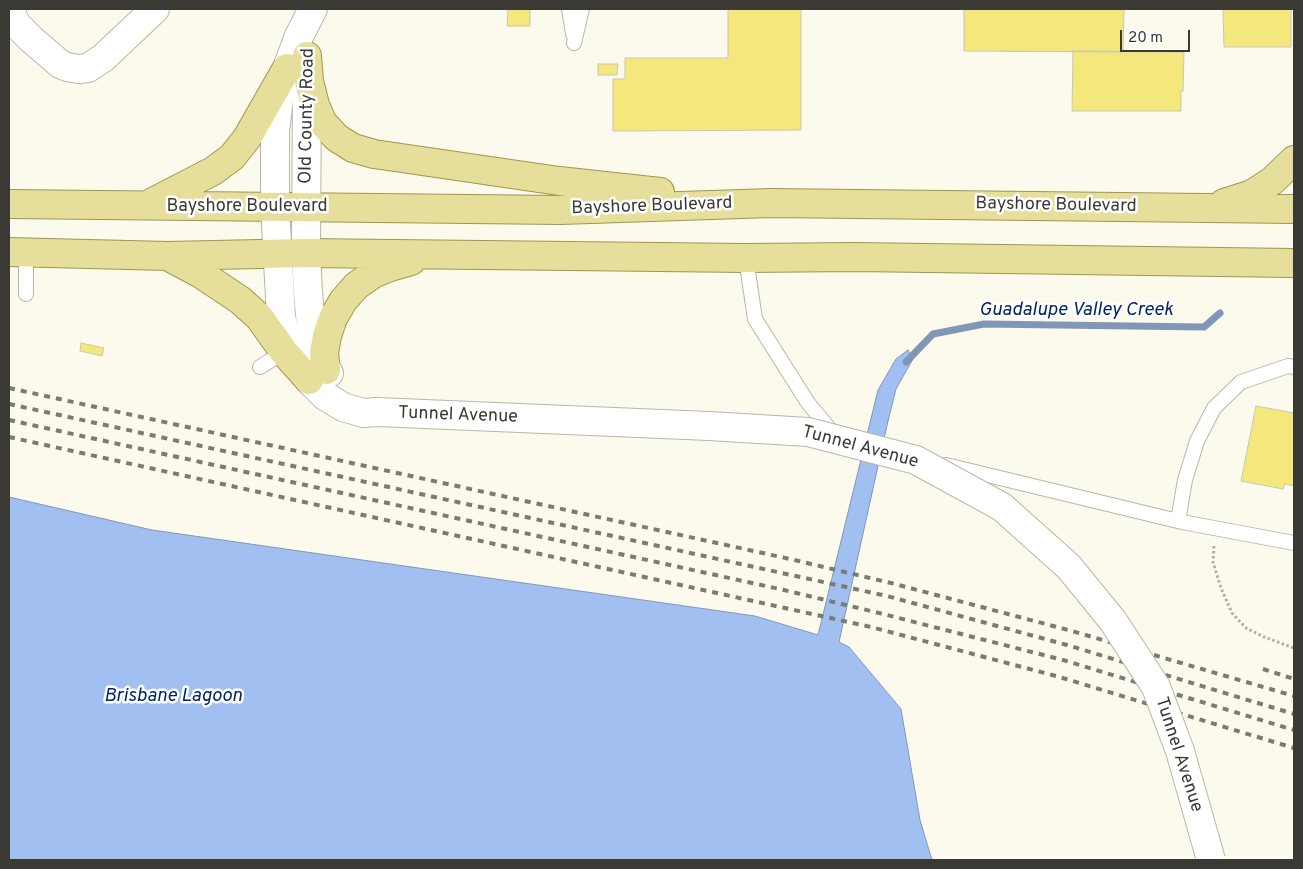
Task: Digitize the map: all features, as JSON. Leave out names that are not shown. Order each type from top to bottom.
[{"type":"main road","points":[[144,206],[213,171],[232,157],[248,138],[297,62],[309,82],[315,105],[323,123],[337,138],[353,148],[374,154],[558,182],[771,203]]},
{"type":"main road","points":[[1198,208],[1229,202],[1252,194],[1272,181],[1294,160]]},
{"type":"main road","name":"Bayshore Boulevard","points":[[9,204],[561,210],[771,203],[1294,209]]},
{"type":"main road","points":[[17,253],[168,256],[306,253],[746,258],[855,257],[1294,263]]},
{"type":"main road","points":[[168,256],[201,274],[240,300],[259,317],[284,352],[317,375],[324,353],[326,336],[333,318],[343,301],[356,286],[373,274],[390,267],[436,255]]},
{"type":"street","points":[[10,9],[16,24],[31,39],[60,64],[78,69],[88,68],[103,58],[148,15]]},
{"type":"street","name":"Old County Road","points":[[278,253],[275,206],[275,132],[279,98],[297,62],[309,31],[313,9]]},
{"type":"street","name":"Old County Road","points":[[297,62],[306,207],[306,253]]},
{"type":"street","name":"Tunnel Avenue","points":[[278,253],[281,316],[286,341],[295,360],[317,375],[337,384],[352,400],[364,408],[377,412],[808,432],[916,460],[1002,507],[1069,566],[1113,621],[1156,687],[1180,751],[1211,860]]},
{"type":"street","name":"Tunnel Avenue","points":[[306,253],[317,375]]},
{"type":"lane","points":[[569,9],[574,43],[582,9]]},
{"type":"lane","points":[[17,253],[26,294]]},
{"type":"lane","points":[[746,258],[755,319],[808,404],[833,433],[929,461],[1178,521],[1294,543]]},
{"type":"lane","points":[[260,367],[284,352]]},
{"type":"lane","points":[[1178,521],[1185,480],[1197,440],[1214,408],[1241,382],[1288,366],[1294,367]]},
{"type":"path","points":[[1215,528],[1213,562],[1220,588],[1232,613],[1246,628],[1294,648]]},
{"type":"water","name":"Brisbane Lagoon","points":[[908,350],[913,359],[896,389],[839,642],[849,647],[901,709],[920,820],[932,860],[9,860],[9,497],[152,530],[755,616],[818,635],[878,390],[896,359]]},
{"type":"building","points":[[508,9],[530,9],[530,26],[507,26]]},
{"type":"building","points":[[728,9],[801,9],[801,130],[613,131],[613,79],[625,79],[625,58],[728,58]]},
{"type":"building","points":[[964,9],[1124,9],[1123,52],[964,51]]},
{"type":"building","points":[[1223,9],[1291,9],[1291,47],[1224,47]]},
{"type":"building","points":[[1073,51],[1184,52],[1181,111],[1072,111]]},
{"type":"building","points":[[598,64],[618,64],[617,75],[598,75]]},
{"type":"building","points":[[81,343],[104,348],[102,356],[80,351]]},
{"type":"building","points":[[1256,406],[1294,413],[1294,486],[1285,484],[1283,489],[1241,481]]},
{"type":"waterway","name":"Guadalupe Valley Creek","points":[[906,362],[933,334],[984,324],[1204,327],[1220,313]]},
{"type":"railway","points":[[9,388],[790,559],[891,583],[1072,631],[1294,696]]},
{"type":"railway","points":[[9,404],[887,596],[1067,645],[1294,714]]},
{"type":"railway","points":[[9,420],[784,590],[1063,660],[1294,730]]},
{"type":"railway","points":[[9,437],[871,627],[1056,676],[1294,748]]},
{"type":"railway","points":[[1263,669],[1294,679]]}]
